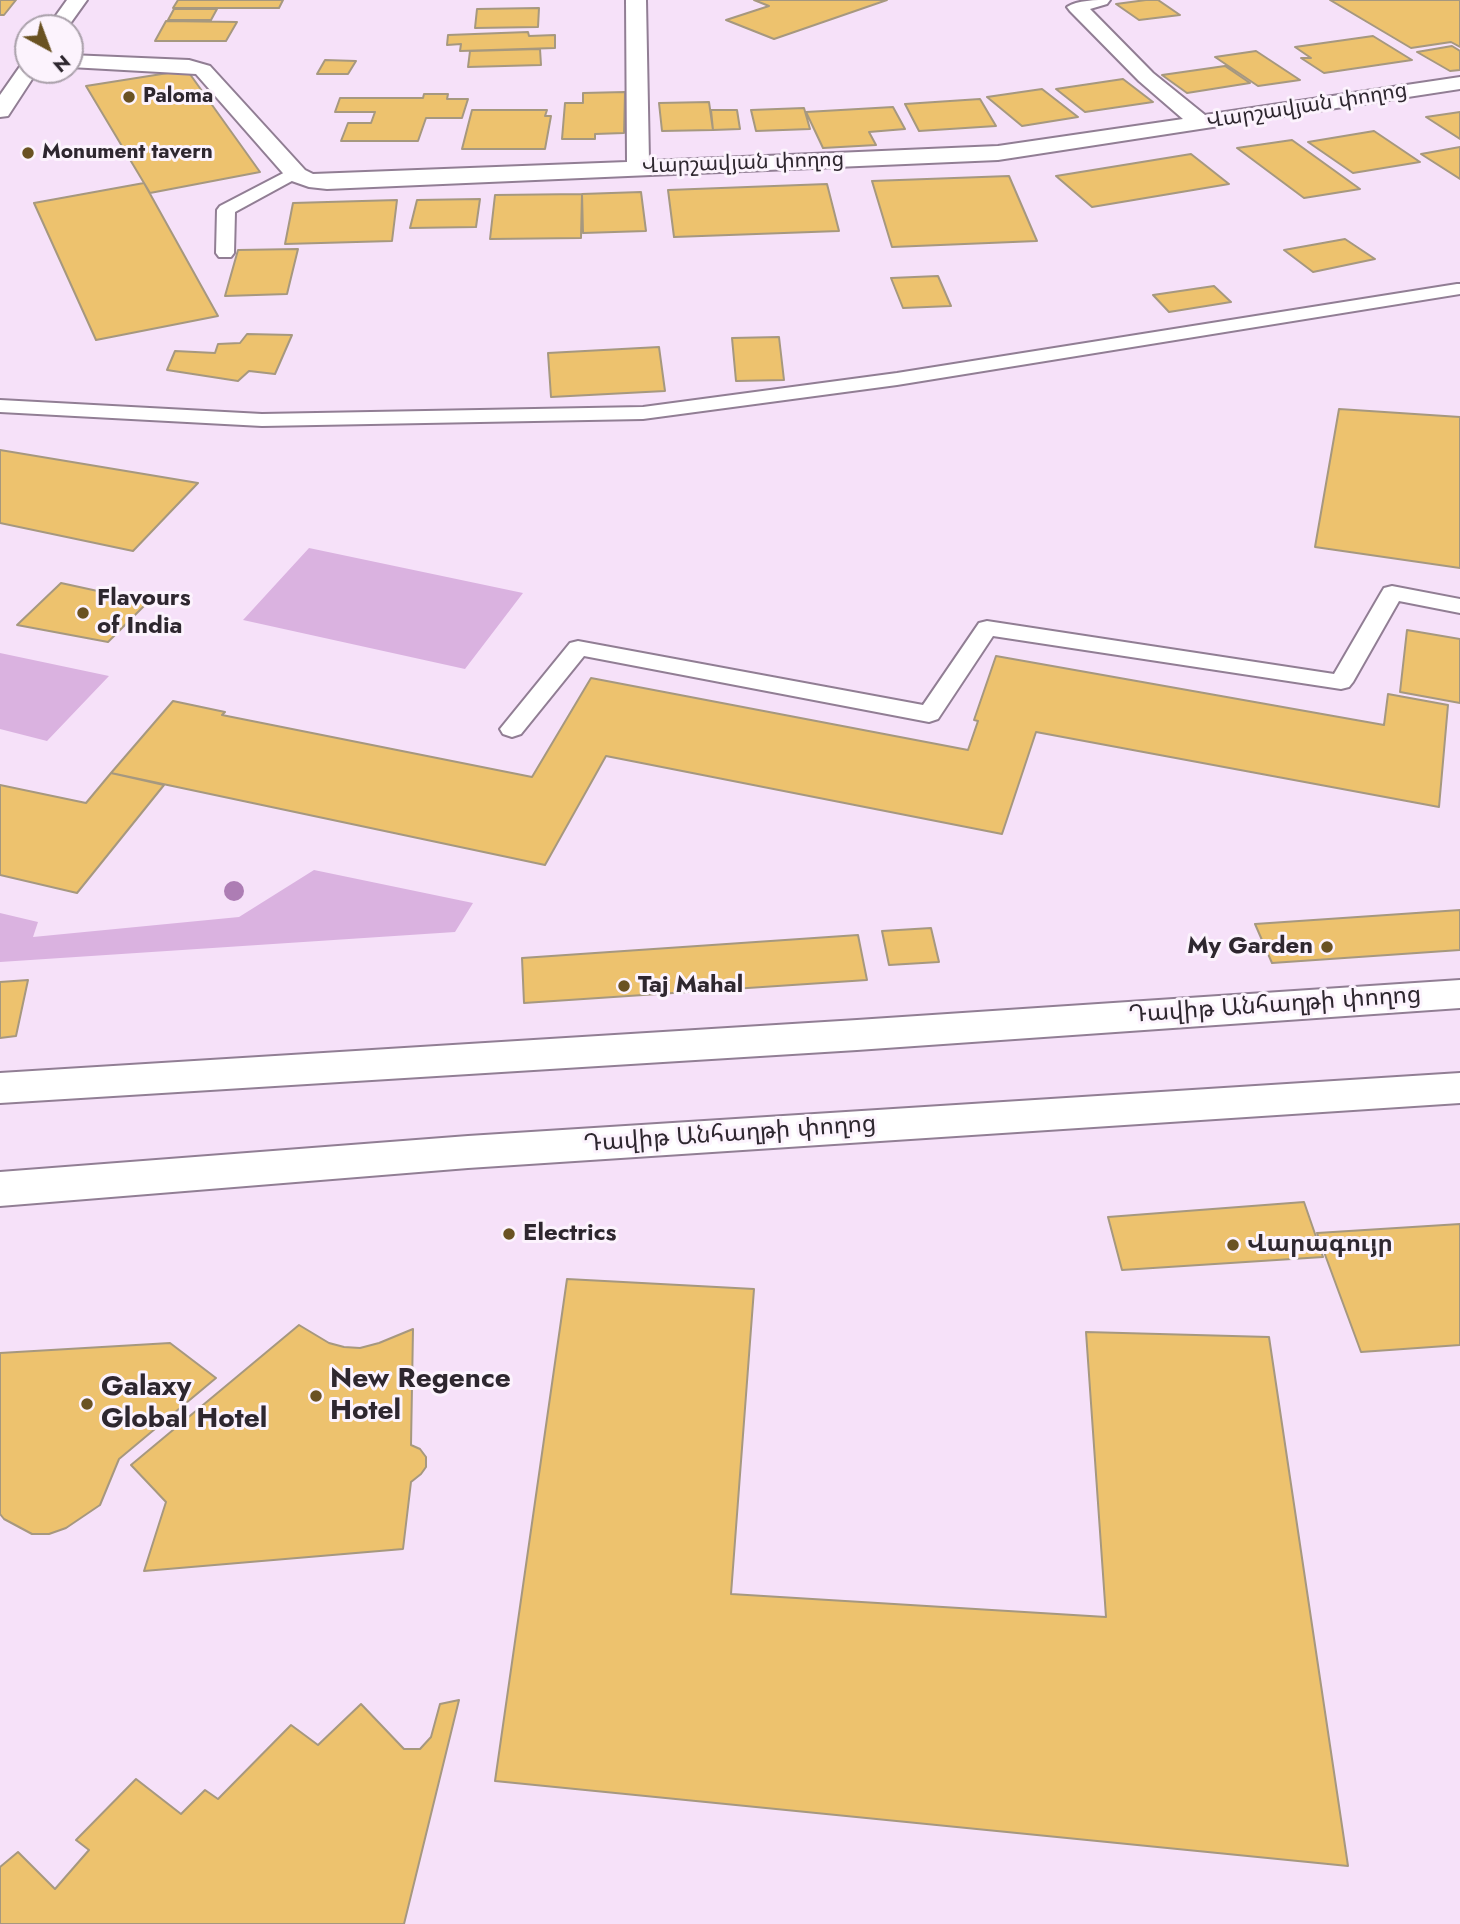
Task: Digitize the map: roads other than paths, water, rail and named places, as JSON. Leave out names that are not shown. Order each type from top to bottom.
[{"type":"street","points":[[636,0],[638,168]]},
{"type":"street","points":[[1100,0],[1077,7],[1146,77],[1201,123]]},
{"type":"street","points":[[84,62],[189,66],[203,70],[295,173]]},
{"type":"street","name":"Վարշավյան փողոց","points":[[295,173],[309,180],[327,182],[998,153],[1460,83]]},
{"type":"street","points":[[0,111],[18,84]]},
{"type":"street","name":"Դավիթ Անհաղթի փողոց","points":[[0,1088],[857,1035],[1460,994]]},
{"type":"street","name":"Դավիթ Անհաղթի փողոց","points":[[0,1189],[468,1152],[1460,1088]]},
{"type":"lane","points":[[225,253],[226,209],[295,173]]},
{"type":"lane","points":[[0,406],[262,420],[642,414],[897,379],[1457,289]]},
{"type":"lane","points":[[512,729],[578,648],[929,714],[987,628],[1341,682],[1392,593],[1460,606]]},
{"type":"place","name":"Paloma","points":[[129,97]]},
{"type":"place","name":"Monument tavern","points":[[28,153]]},
{"type":"place","name":"Flavours of India","points":[[83,613]]},
{"type":"place","name":"My Garden","points":[[1327,947]]},
{"type":"place","name":"Taj Mahal","points":[[624,986]]},
{"type":"place","name":"Electrics","points":[[509,1234]]},
{"type":"place","name":"Վարագույր","points":[[1233,1245]]},
{"type":"place","name":"New Regence Hotel","points":[[316,1396]]},
{"type":"place","name":"Galaxy Global Hotel","points":[[87,1404]]}]
